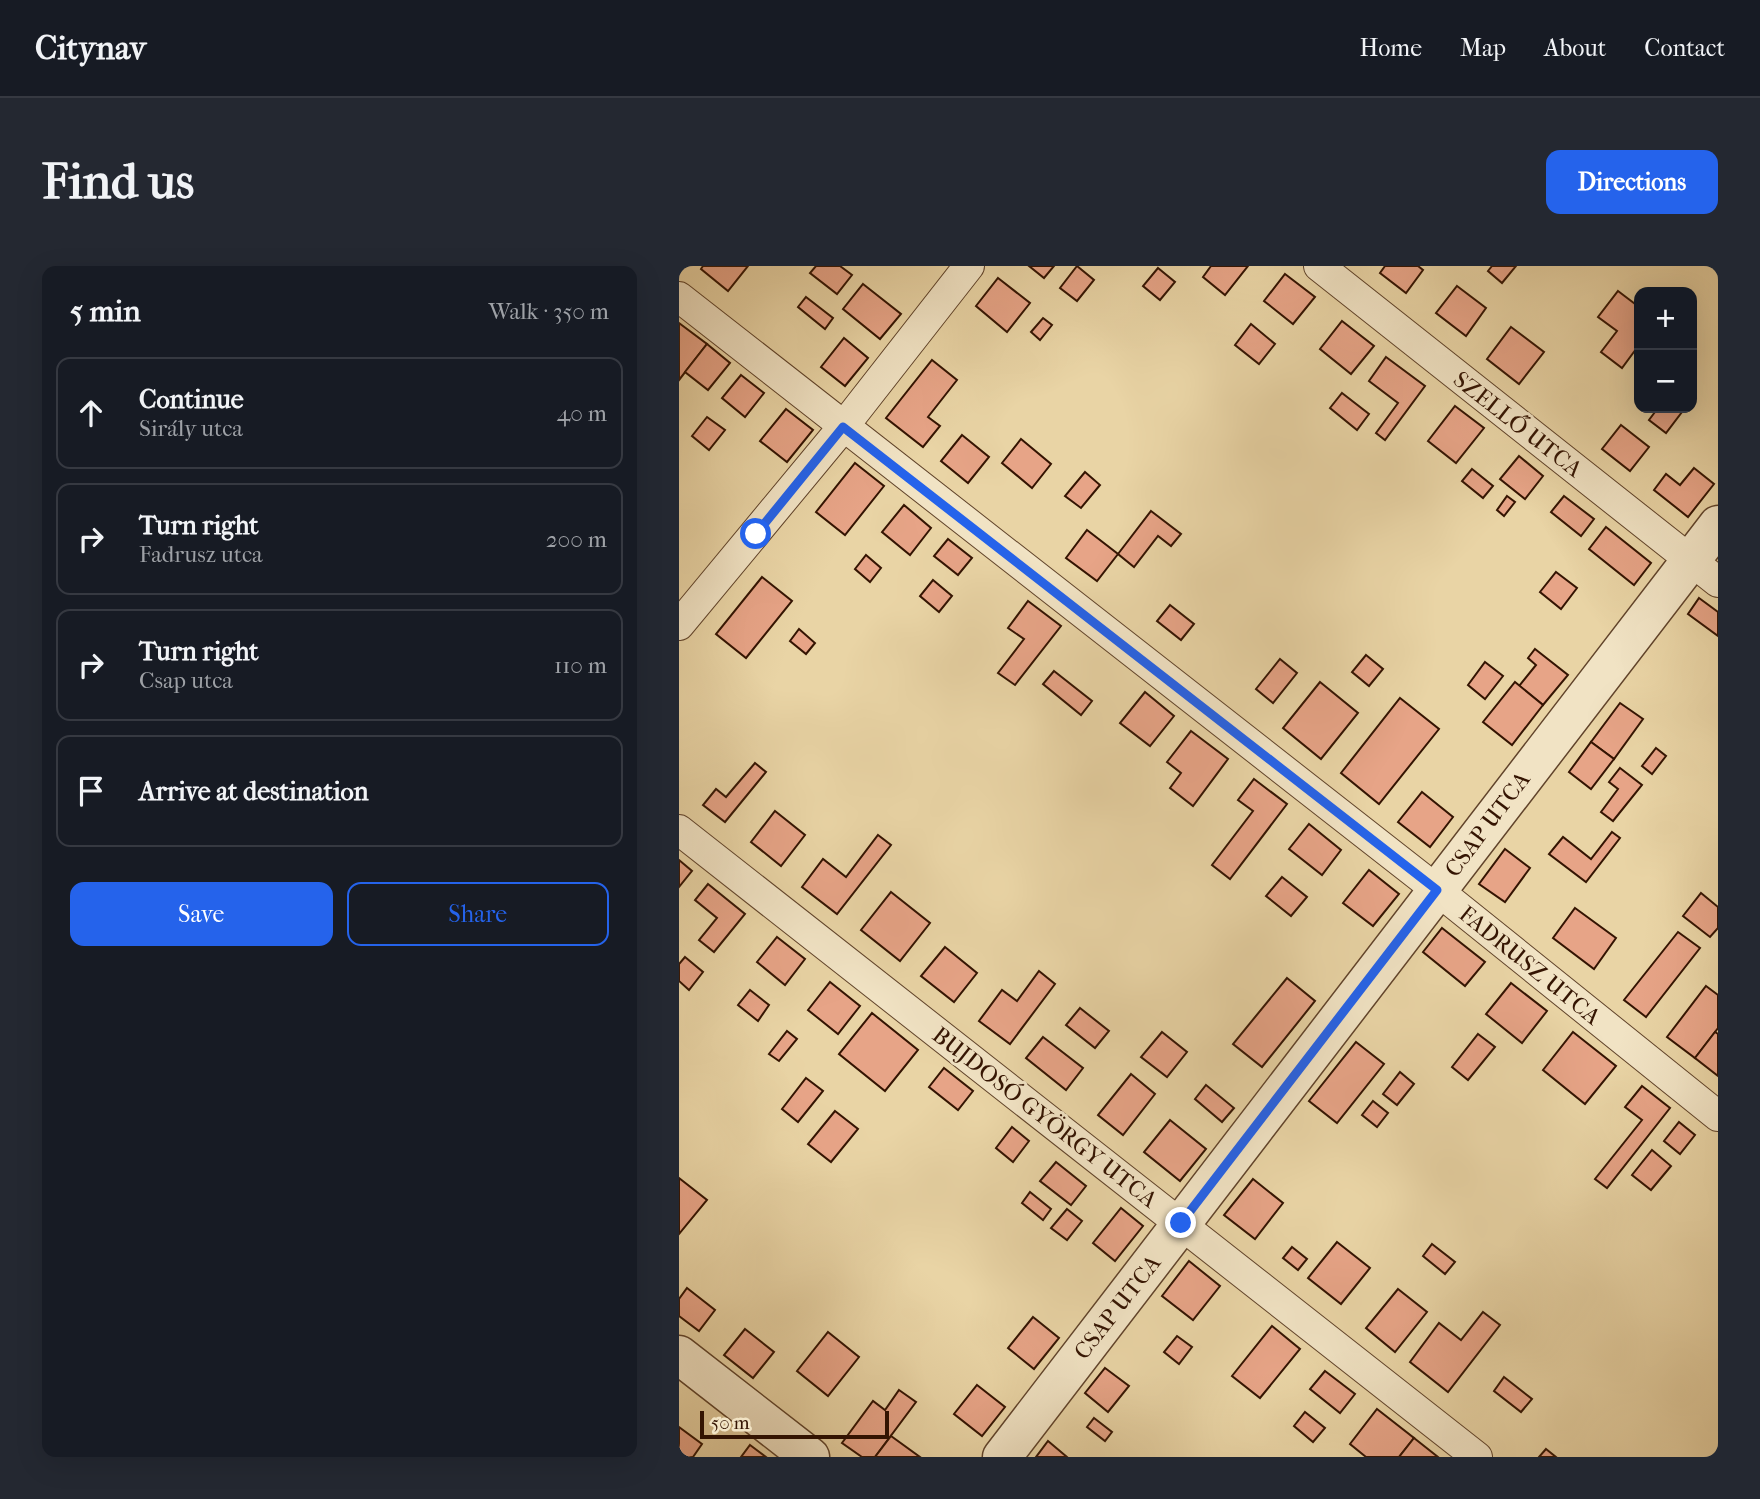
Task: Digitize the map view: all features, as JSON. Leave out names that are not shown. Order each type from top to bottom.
[{"type":"street","points":[[679,625],[843,427],[969,266]]},
{"type":"street","name":"SZELLŐ UTCA","points":[[1319,266],[1704,571]]},
{"type":"street","name":"FADRUSZ UTCA","points":[[679,297],[1437,890],[1718,1116]]},
{"type":"street","name":"CSAP UTCA","points":[[1002,1457],[1437,890],[1704,571],[1718,525]]},
{"type":"street","name":"BUJDOSÓ GYÖRGY UTCA","points":[[679,830],[1477,1457]]},
{"type":"street","points":[[679,1355],[810,1457]]},
{"type":"building","points":[[703,266],[748,266],[728,291],[701,269]]},
{"type":"building","points":[[816,266],[840,266],[852,275],[837,294],[810,273]]},
{"type":"building","points":[[1029,266],[1054,266],[1044,278]]},
{"type":"building","points":[[1077,266],[1094,280],[1077,301],[1060,288]]},
{"type":"building","points":[[1211,266],[1248,266],[1225,295],[1203,277]]},
{"type":"building","points":[[1385,266],[1418,266],[1423,270],[1406,293],[1380,273]]},
{"type":"building","points":[[1492,266],[1516,266],[1502,283],[1488,271]]},
{"type":"building","points":[[1158,268],[1175,282],[1160,300],[1143,286]]},
{"type":"building","points":[[1285,274],[1315,297],[1293,324],[1264,301]]},
{"type":"building","points":[[998,278],[1030,303],[1007,332],[976,306]]},
{"type":"building","points":[[863,284],[901,314],[880,339],[843,309]]},
{"type":"building","points":[[1457,286],[1486,308],[1466,336],[1436,313]]},
{"type":"building","points":[[1618,291],[1634,303],[1634,352],[1622,368],[1601,352],[1617,331],[1598,317]]},
{"type":"building","points":[[806,297],[833,318],[825,329],[798,307]]},
{"type":"building","points":[[1043,318],[1052,325],[1040,340],[1031,332]]},
{"type":"building","points":[[1342,321],[1374,346],[1351,374],[1320,349]]},
{"type":"building","points":[[679,323],[707,344],[679,380]]},
{"type":"building","points":[[1251,324],[1275,344],[1259,364],[1235,345]]},
{"type":"building","points":[[1511,327],[1544,352],[1519,384],[1487,359]]},
{"type":"building","points":[[844,338],[868,358],[845,386],[821,367]]},
{"type":"building","points":[[707,344],[730,363],[708,390],[685,372]]},
{"type":"building","points":[[1386,357],[1425,386],[1385,440],[1376,433],[1398,403],[1369,381]]},
{"type":"building","points":[[932,360],[957,380],[928,417],[940,426],[923,447],[886,418]]},
{"type":"building","points":[[741,375],[764,393],[745,417],[722,398]]},
{"type":"building","points":[[1342,393],[1369,414],[1357,430],[1330,408]]},
{"type":"building","points":[[1455,406],[1484,428],[1456,463],[1428,441]]},
{"type":"building","points":[[786,409],[813,430],[787,462],[760,441]]},
{"type":"building","points":[[1654,413],[1681,413],[1666,433],[1649,420]]},
{"type":"building","points":[[707,417],[725,430],[709,450],[692,436]]},
{"type":"building","points":[[1621,425],[1649,447],[1630,471],[1602,449]]},
{"type":"building","points":[[962,435],[989,457],[968,483],[941,461]]},
{"type":"building","points":[[1021,439],[1051,464],[1032,488],[1002,463]]},
{"type":"building","points":[[1519,456],[1543,476],[1525,499],[1500,479]]},
{"type":"building","points":[[855,463],[884,486],[845,535],[816,512]]},
{"type":"building","points":[[1694,468],[1714,484],[1688,517],[1654,490],[1666,474],[1680,485]]},
{"type":"building","points":[[1472,469],[1493,486],[1483,498],[1462,481]]},
{"type":"building","points":[[1085,472],[1100,485],[1081,508],[1065,496]]},
{"type":"building","points":[[1507,496],[1515,502],[1504,516],[1497,510]]},
{"type":"building","points":[[1564,496],[1594,519],[1581,536],[1551,512]]},
{"type":"building","points":[[904,505],[931,528],[910,555],[882,532]]},
{"type":"building","points":[[1151,511],[1181,534],[1171,546],[1158,536],[1134,567],[1118,554]]},
{"type":"building","points":[[1606,527],[1651,563],[1634,585],[1589,549]]},
{"type":"building","points":[[1087,530],[1118,554],[1097,581],[1066,558]]},
{"type":"building","points":[[948,539],[972,558],[958,575],[934,556]]},
{"type":"building","points":[[866,555],[881,568],[870,582],[855,569]]},
{"type":"building","points":[[1556,572],[1577,588],[1561,609],[1540,592]]},
{"type":"building","points":[[762,577],[792,601],[746,658],[716,634]]},
{"type":"building","points":[[933,580],[952,596],[939,612],[920,596]]},
{"type":"building","points":[[1699,598],[1718,612],[1718,636],[1688,614]]},
{"type":"building","points":[[1028,601],[1061,626],[1015,685],[998,673],[1024,639],[1008,628]]},
{"type":"building","points":[[1170,605],[1194,624],[1181,640],[1157,621]]},
{"type":"building","points":[[799,629],[815,643],[806,654],[790,641]]},
{"type":"building","points":[[1535,649],[1568,675],[1543,705],[1519,686],[1536,665],[1528,658]]},
{"type":"building","points":[[1366,655],[1383,669],[1369,686],[1352,672]]},
{"type":"building","points":[[1280,659],[1297,673],[1273,703],[1256,689]]},
{"type":"building","points":[[1485,662],[1503,676],[1485,699],[1468,685]]},
{"type":"building","points":[[1054,671],[1092,701],[1081,715],[1043,684]]},
{"type":"building","points":[[1320,682],[1358,713],[1321,759],[1283,728]]},
{"type":"building","points":[[1515,682],[1543,705],[1512,745],[1483,722]]},
{"type":"building","points":[[1145,692],[1174,716],[1150,746],[1120,723]]},
{"type":"building","points":[[1400,698],[1439,729],[1379,804],[1341,773]]},
{"type":"building","points":[[1620,703],[1643,719],[1614,759],[1591,742]]},
{"type":"building","points":[[1191,731],[1228,759],[1193,806],[1170,788],[1181,773],[1167,762]]},
{"type":"building","points":[[1591,742],[1614,759],[1591,789],[1569,772]]},
{"type":"building","points":[[1656,748],[1666,756],[1652,774],[1642,766]]},
{"type":"building","points":[[755,763],[766,772],[725,822],[703,805],[716,789],[726,797]]},
{"type":"building","points":[[1620,768],[1642,785],[1613,821],[1601,812],[1618,789],[1609,782]]},
{"type":"building","points":[[1254,779],[1287,804],[1230,879],[1212,865],[1253,811],[1238,800]]},
{"type":"building","points":[[1422,792],[1453,817],[1430,847],[1398,822]]},
{"type":"building","points":[[775,811],[805,835],[781,866],[751,842]]},
{"type":"building","points":[[1309,824],[1341,850],[1322,875],[1289,849]]},
{"type":"building","points":[[1612,832],[1620,838],[1586,882],[1549,854],[1563,837],[1591,859]]},
{"type":"building","points":[[878,835],[891,845],[837,914],[802,887],[823,859],[846,877]]},
{"type":"building","points":[[1505,849],[1530,868],[1505,902],[1479,884]]},
{"type":"building","points":[[679,860],[692,871],[679,887]]},
{"type":"building","points":[[1369,870],[1399,894],[1373,926],[1343,903]]},
{"type":"building","points":[[1282,877],[1307,897],[1291,916],[1266,896]]},
{"type":"building","points":[[708,884],[745,914],[714,952],[699,940],[717,918],[695,900]]},
{"type":"building","points":[[891,892],[930,923],[900,961],[861,930]]},
{"type":"building","points":[[1701,893],[1718,907],[1718,928],[1710,937],[1683,916]]},
{"type":"building","points":[[1575,908],[1616,938],[1594,969],[1553,938]]},
{"type":"building","points":[[1442,928],[1485,962],[1465,986],[1423,952]]},
{"type":"building","points":[[1678,932],[1700,948],[1646,1017],[1624,1000]]},
{"type":"building","points":[[777,937],[805,959],[785,985],[757,962]]},
{"type":"building","points":[[945,947],[977,973],[954,1002],[921,976]]},
{"type":"building","points":[[685,957],[703,972],[689,990],[679,981],[679,964]]},
{"type":"building","points":[[1039,971],[1055,984],[1010,1044],[979,1021],[1002,990],[1017,1001]]},
{"type":"building","points":[[1287,978],[1315,1001],[1262,1067],[1233,1044]]},
{"type":"building","points":[[830,982],[860,1006],[838,1034],[808,1010]]},
{"type":"building","points":[[1511,983],[1547,1011],[1522,1043],[1486,1014]]},
{"type":"building","points":[[1706,986],[1718,995],[1718,1028],[1695,1058],[1667,1037]]},
{"type":"building","points":[[750,990],[769,1005],[758,1021],[738,1005]]},
{"type":"building","points":[[1080,1008],[1109,1031],[1095,1048],[1066,1025]]},
{"type":"building","points":[[872,1013],[918,1050],[885,1091],[839,1054]]},
{"type":"building","points":[[787,1031],[797,1039],[779,1061],[769,1054]]},
{"type":"building","points":[[1162,1032],[1187,1052],[1167,1077],[1141,1057]]},
{"type":"building","points":[[1573,1032],[1616,1066],[1585,1104],[1543,1070]]},
{"type":"building","points":[[1715,1032],[1718,1034],[1718,1076],[1695,1058]]},
{"type":"building","points":[[1478,1034],[1495,1047],[1468,1080],[1452,1067]]},
{"type":"building","points":[[1043,1037],[1083,1068],[1066,1090],[1026,1058]]},
{"type":"building","points":[[1356,1042],[1384,1064],[1337,1123],[1309,1101]]},
{"type":"building","points":[[944,1068],[973,1091],[958,1110],[929,1087]]},
{"type":"building","points":[[1400,1072],[1414,1084],[1397,1105],[1383,1094]]},
{"type":"building","points":[[1131,1074],[1155,1094],[1123,1135],[1098,1115]]},
{"type":"building","points":[[806,1078],[823,1091],[798,1122],[782,1109]]},
{"type":"building","points":[[1206,1085],[1234,1108],[1222,1122],[1195,1099]]},
{"type":"building","points":[[1642,1086],[1670,1108],[1607,1188],[1595,1179],[1642,1120],[1625,1107]]},
{"type":"building","points":[[1373,1101],[1388,1113],[1377,1127],[1362,1115]]},
{"type":"building","points":[[835,1111],[858,1129],[831,1162],[808,1144]]},
{"type":"building","points":[[1170,1120],[1206,1149],[1180,1181],[1144,1152]]},
{"type":"building","points":[[1679,1122],[1695,1135],[1680,1154],[1664,1141]]},
{"type":"building","points":[[1012,1127],[1029,1141],[1013,1162],[996,1148]]},
{"type":"building","points":[[1652,1150],[1671,1166],[1651,1190],[1632,1175]]},
{"type":"building","points":[[1056,1162],[1086,1186],[1071,1205],[1040,1181]]},
{"type":"building","points":[[679,1178],[707,1200],[679,1234]]},
{"type":"building","points":[[1253,1179],[1283,1203],[1255,1239],[1224,1215]]},
{"type":"building","points":[[1030,1192],[1051,1209],[1043,1220],[1022,1203]]},
{"type":"building","points":[[1121,1208],[1143,1226],[1115,1261],[1093,1243]]},
{"type":"building","points":[[1067,1209],[1082,1221],[1067,1240],[1051,1228]]},
{"type":"building","points":[[1337,1242],[1370,1268],[1341,1304],[1308,1278]]},
{"type":"building","points":[[1432,1244],[1455,1262],[1445,1274],[1423,1256]]},
{"type":"building","points":[[1292,1247],[1307,1259],[1298,1270],[1283,1258]]},
{"type":"building","points":[[1189,1261],[1220,1286],[1193,1320],[1162,1296]]},
{"type":"building","points":[[687,1288],[715,1310],[699,1331],[679,1316],[679,1299]]},
{"type":"building","points":[[1398,1289],[1427,1312],[1395,1352],[1366,1328]]},
{"type":"building","points":[[1483,1312],[1500,1325],[1448,1392],[1410,1362],[1439,1323],[1461,1340]]},
{"type":"building","points":[[1033,1317],[1059,1338],[1034,1369],[1008,1348]]},
{"type":"building","points":[[1272,1326],[1300,1349],[1260,1398],[1232,1376]]},
{"type":"building","points":[[745,1329],[774,1352],[753,1378],[724,1355]]},
{"type":"building","points":[[828,1332],[859,1357],[828,1396],[797,1371]]},
{"type":"building","points":[[1177,1336],[1192,1347],[1179,1364],[1164,1352]]},
{"type":"building","points":[[1105,1368],[1129,1386],[1108,1412],[1085,1393]]},
{"type":"building","points":[[1325,1371],[1355,1394],[1340,1413],[1310,1389]]},
{"type":"building","points":[[1504,1377],[1532,1399],[1521,1412],[1494,1391]]},
{"type":"building","points":[[977,1385],[1005,1407],[982,1436],[954,1414]]},
{"type":"building","points":[[899,1390],[916,1402],[875,1457],[862,1457],[842,1443],[873,1401],[885,1410]]},
{"type":"building","points":[[1377,1409],[1414,1438],[1399,1457],[1366,1457],[1350,1444]]},
{"type":"building","points":[[1305,1412],[1325,1428],[1313,1442],[1294,1426]]},
{"type":"building","points":[[1094,1418],[1112,1432],[1105,1441],[1087,1427]]},
{"type":"building","points":[[679,1427],[702,1444],[693,1457],[679,1457]]},
{"type":"building","points":[[891,1436],[920,1457],[875,1457]]},
{"type":"building","points":[[1414,1438],[1438,1457],[1399,1457]]},
{"type":"building","points":[[1048,1441],[1067,1457],[1036,1457]]},
{"type":"building","points":[[750,1445],[766,1457],[741,1457]]},
{"type":"building","points":[[1546,1449],[1556,1457],[1539,1457]]},
{"type":"route","points":[[756,534],[843,427],[1437,890],[1181,1223]]}]
